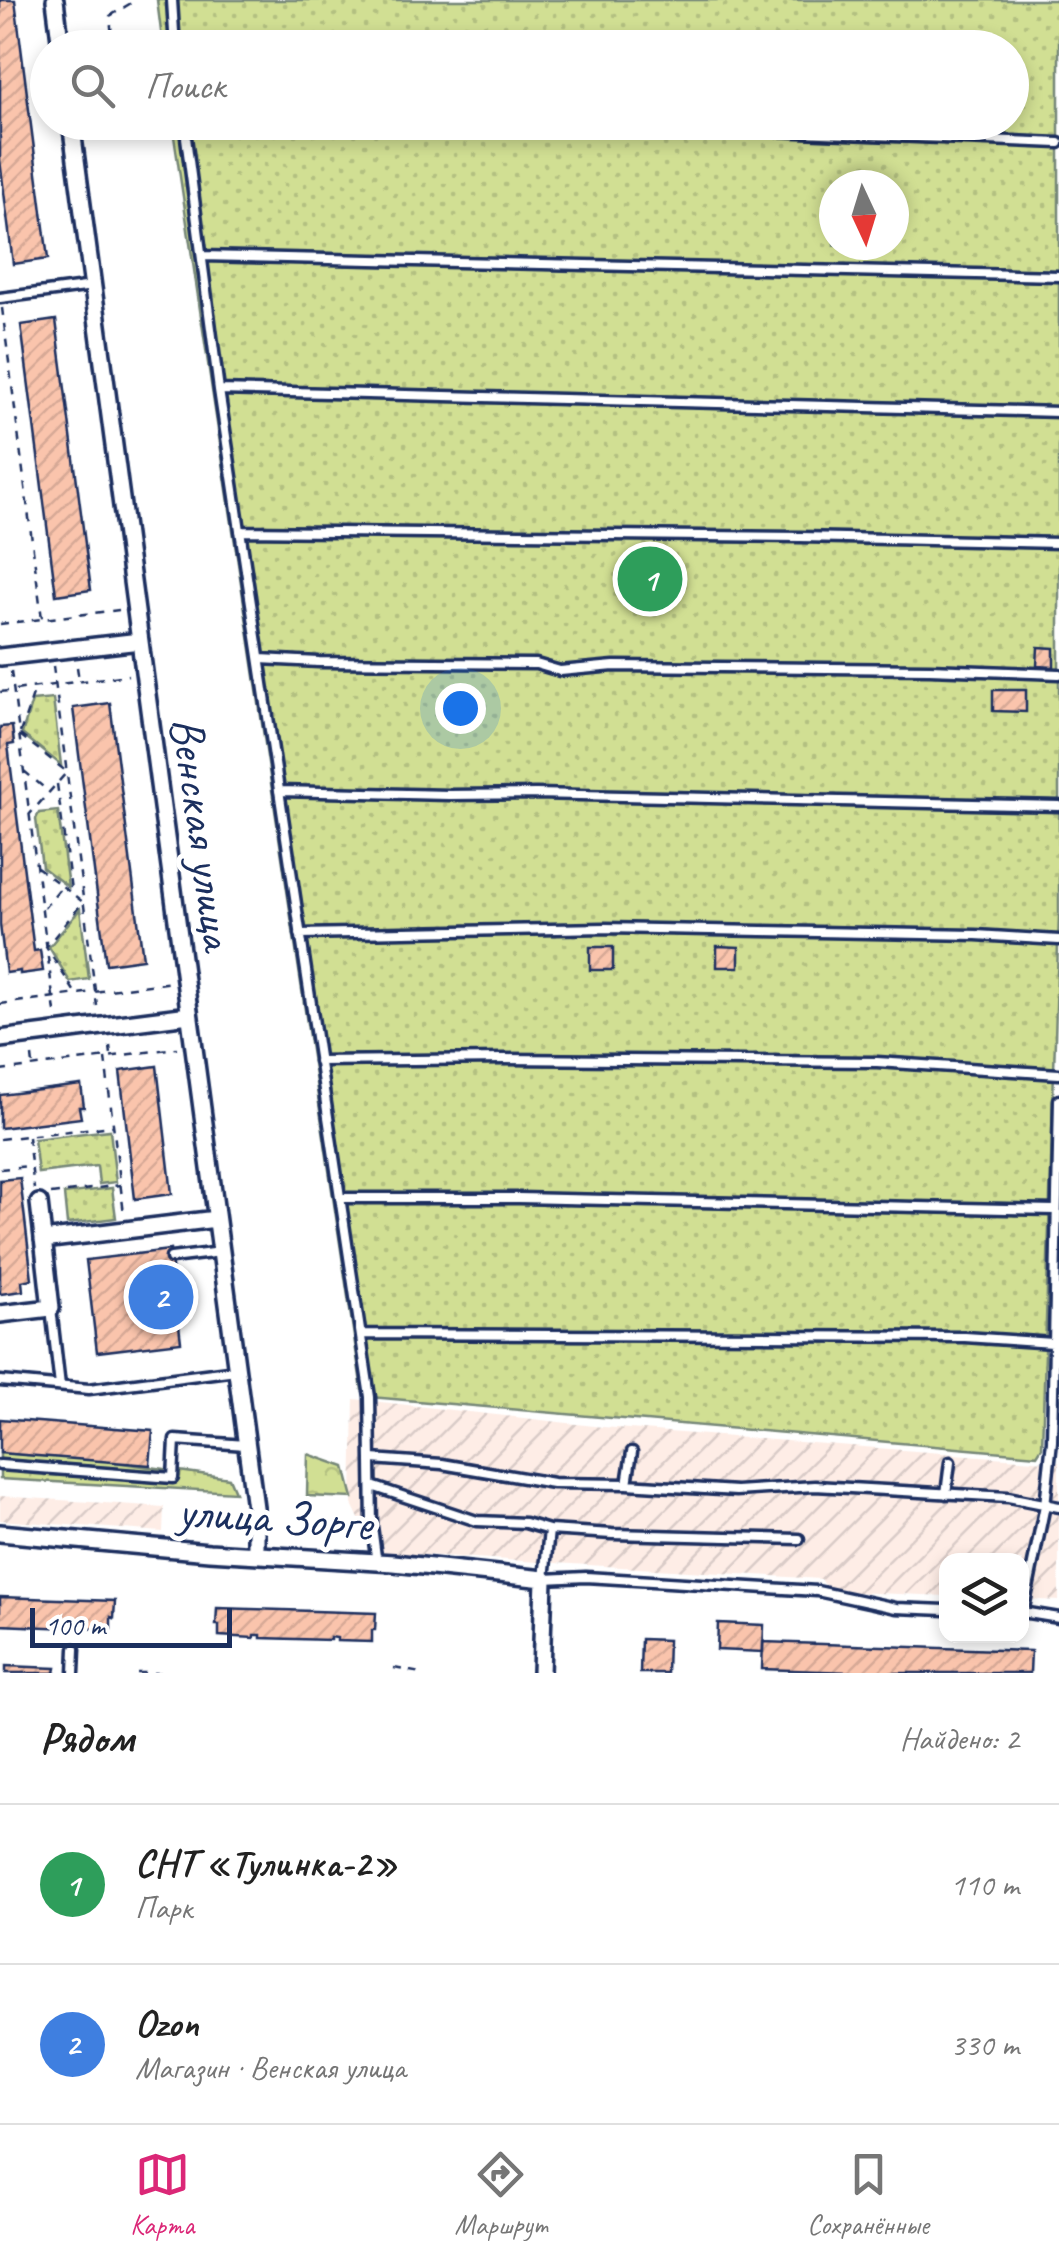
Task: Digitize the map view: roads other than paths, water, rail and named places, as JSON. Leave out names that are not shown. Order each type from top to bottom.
[{"type":"street","points":[[55,0],[59,30]]},
{"type":"street","name":"Венская улица","points":[[73,140],[256,1515],[256,1554]]},
{"type":"street","points":[[4,657],[140,641]]},
{"type":"street","points":[[0,1039],[189,1014]]},
{"type":"street","points":[[0,1314],[51,1308],[43,1240],[45,1198]]},
{"type":"street","points":[[43,1240],[216,1219]]},
{"type":"street","name":"улица Зорге","points":[[0,1533],[544,1579]]},
{"type":"street","points":[[542,1673],[544,1579]]},
{"type":"lane","points":[[172,0],[174,30]]},
{"type":"lane","points":[[186,140],[219,390],[370,1397],[377,1564]]},
{"type":"lane","points":[[988,140],[1059,143]]},
{"type":"lane","points":[[202,256],[1059,276]]},
{"type":"lane","points":[[0,298],[93,286]]},
{"type":"lane","points":[[219,390],[1059,412]]},
{"type":"lane","points":[[240,531],[1059,543]]},
{"type":"lane","points":[[260,658],[536,664],[560,671],[614,666],[1059,674]]},
{"type":"lane","points":[[279,791],[1059,806]]},
{"type":"lane","points":[[300,934],[605,928],[1059,940]]},
{"type":"lane","points":[[319,1062],[504,1059],[877,1062],[1059,1074]]},
{"type":"lane","points":[[1029,1578],[1052,1441],[1059,1100]]},
{"type":"lane","points":[[340,1198],[1056,1210]]},
{"type":"lane","points":[[171,1258],[221,1252]]},
{"type":"lane","points":[[51,1308],[60,1386]]},
{"type":"lane","points":[[361,1334],[965,1337],[1053,1343]]},
{"type":"lane","points":[[0,1381],[89,1389],[236,1370]]},
{"type":"lane","points":[[0,1465],[173,1478],[175,1440],[246,1446]]},
{"type":"lane","points":[[627,1484],[632,1452]]},
{"type":"lane","points":[[372,1459],[442,1464],[553,1483],[736,1491],[815,1486],[1008,1498],[1059,1507]]},
{"type":"lane","points":[[946,1494],[950,1462]]},
{"type":"lane","points":[[372,1486],[477,1521],[524,1523],[549,1530],[799,1538]]},
{"type":"lane","points":[[549,1530],[544,1579],[586,1577],[817,1592],[896,1608],[939,1610]]},
{"type":"lane","points":[[1029,1613],[1059,1618]]},
{"type":"lane","points":[[74,1673],[75,1649]]},
{"type":"place","name":"СНТ «Тулинка-2»","points":[[650,579]]},
{"type":"place","name":"Ozon","points":[[161,1297]]}]
